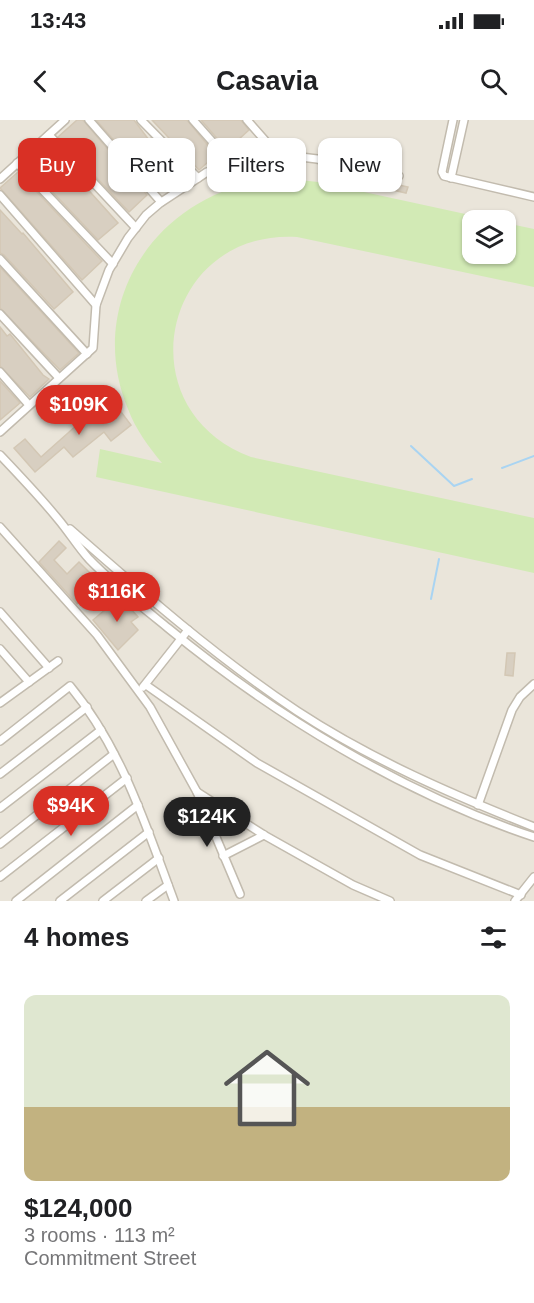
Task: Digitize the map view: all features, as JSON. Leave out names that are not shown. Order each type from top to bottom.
[{"type":"street","points":[[0,179],[65,120]]},
{"type":"street","points":[[89,120],[161,202]]},
{"type":"street","points":[[141,120],[198,178]]},
{"type":"street","points":[[193,120],[209,138]]},
{"type":"street","points":[[247,120],[263,138]]},
{"type":"street","points":[[453,120],[442,172],[444,176],[534,197]]},
{"type":"street","points":[[451,178],[464,120]]},
{"type":"street","points":[[49,135],[136,228]]},
{"type":"street","points":[[17,163],[113,264]]},
{"type":"street","points":[[0,432],[93,348],[96,305],[113,264],[136,228],[161,202],[207,175]]},
{"type":"street","points":[[0,195],[96,305]]},
{"type":"street","points":[[0,259],[87,354]]},
{"type":"street","points":[[0,314],[60,378]]},
{"type":"street","points":[[0,372],[29,405]]},
{"type":"street","points":[[0,455],[58,518],[142,593],[299,712],[419,778],[478,806],[534,827]]},
{"type":"street","points":[[58,518],[88,558],[182,639],[257,696],[332,743],[416,788],[534,837]]},
{"type":"street","points":[[0,527],[97,635],[150,707],[197,792],[240,894]]},
{"type":"street","points":[[0,612],[50,668]]},
{"type":"street","points":[[138,691],[146,685],[188,630]]},
{"type":"street","points":[[0,649],[29,682]]},
{"type":"street","points":[[0,703],[58,661]]},
{"type":"street","points":[[478,806],[512,710],[520,697],[534,684]]},
{"type":"street","points":[[146,685],[257,763],[420,855],[521,895]]},
{"type":"street","points":[[0,741],[70,686],[87,707],[127,778],[174,901]]},
{"type":"street","points":[[0,690],[7,698]]},
{"type":"street","points":[[0,774],[87,707]]},
{"type":"street","points":[[0,808],[101,730]]},
{"type":"street","points":[[0,844],[114,754]]},
{"type":"street","points":[[0,877],[127,778]]},
{"type":"street","points":[[197,792],[264,835],[353,885],[390,901]]},
{"type":"street","points":[[16,901],[138,805]]},
{"type":"street","points":[[60,901],[148,832]]},
{"type":"street","points":[[223,856],[264,835]]},
{"type":"street","points":[[103,901],[159,858]]},
{"type":"street","points":[[515,901],[534,877]]},
{"type":"street","points":[[146,901],[168,885]]},
{"type":"shaded area","points":[[0,120],[534,120],[534,901],[0,901]]},
{"type":"green space","points":[[306,181],[318,182],[318,192],[364,192],[462,213],[462,264],[516,264],[516,225],[534,229],[534,287],[297,237],[251,242],[215,261],[190,291],[176,326],[174,365],[186,402],[211,434],[251,457],[534,518],[534,573],[96,477],[100,449],[162,463],[143,438],[128,409],[116,366],[116,324],[127,285],[146,250],[174,221],[208,198],[225,192],[306,192]]},
{"type":"building","points":[[77,120],[83,120],[108,149],[108,190],[96,177],[96,138],[58,137]]},
{"type":"building","points":[[96,120],[134,120],[148,138],[112,138]]},
{"type":"building","points":[[152,120],[187,120],[207,144],[207,163],[199,170],[195,166],[195,138],[169,138]]},
{"type":"building","points":[[201,120],[241,120],[249,130],[240,138],[217,138]]},
{"type":"building","points":[[18,172],[18,192],[37,192],[102,261],[82,280],[0,188]]},
{"type":"building","points":[[402,186],[408,187],[406,193],[402,192]]},
{"type":"building","points":[[53,192],[90,192],[118,223],[98,240]]},
{"type":"building","points":[[110,192],[144,192],[147,195],[129,212]]},
{"type":"building","points":[[0,210],[23,233],[73,292],[54,309],[0,253]]},
{"type":"building","points":[[0,267],[79,353],[60,370],[0,308]]},
{"type":"building","points":[[0,327],[7,336],[10,334],[43,375],[49,379],[30,397],[0,366]]},
{"type":"building","points":[[0,381],[20,403],[0,420]]},
{"type":"building","points":[[115,404],[131,425],[111,441],[104,432],[73,457],[64,447],[35,472],[14,448],[25,439],[41,457],[96,408],[102,415]]},
{"type":"building","points":[[59,541],[66,548],[54,560],[67,574],[79,562],[99,582],[77,604],[39,562]]},
{"type":"building","points":[[120,597],[138,617],[131,622],[138,630],[118,650],[93,620]]},
{"type":"building","points":[[507,653],[515,653],[513,676],[505,675]]},
{"type":"waterway","points":[[411,446],[454,486],[472,479]]},
{"type":"waterway","points":[[502,468],[534,456]]},
{"type":"waterway","points":[[431,599],[439,559]]}]
